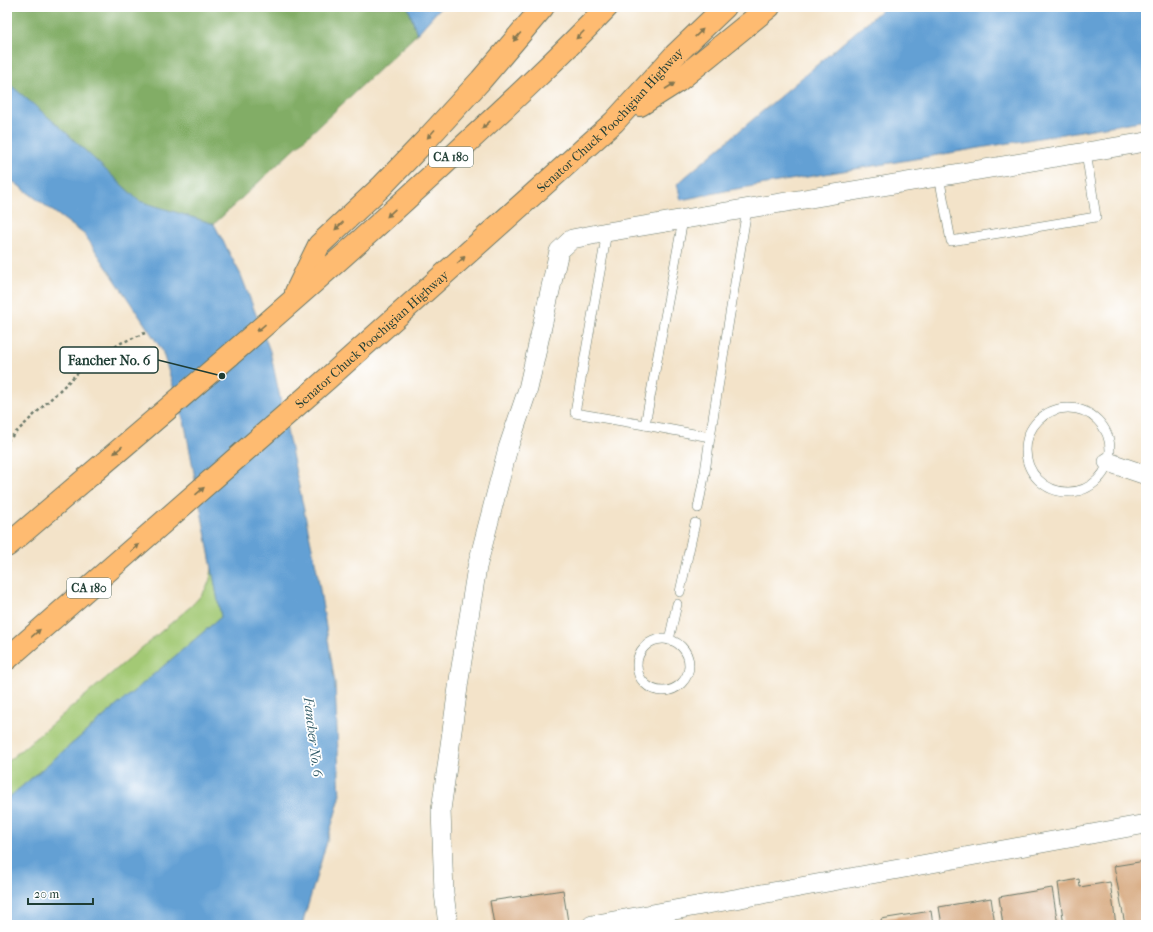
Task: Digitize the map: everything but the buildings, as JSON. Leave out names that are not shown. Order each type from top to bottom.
[{"type":"highway","points":[[291,302],[319,245],[381,187],[427,139],[481,80],[543,7]]},
{"type":"highway","name":"CA 180","points":[[7,546],[291,302],[378,225],[511,103],[607,7]]},
{"type":"highway","name":"Senator Chuck Poochigian Highway","points":[[7,659],[327,379],[614,122],[675,55],[725,7]]},
{"type":"highway","points":[[614,122],[678,81],[769,7]]},
{"type":"street","points":[[448,925],[444,893],[442,810],[460,673],[477,567],[508,448],[528,390],[559,251],[572,240],[607,232],[1146,142]]},
{"type":"street","points":[[1108,462],[1146,475]]},
{"type":"street","points":[[592,925],[1146,824]]},
{"type":"lane","points":[[938,176],[952,241],[1096,217],[1086,152]]},
{"type":"lane","points":[[698,508],[747,209]]},
{"type":"lane","points":[[645,425],[683,220]]},
{"type":"lane","points":[[607,232],[575,413],[710,437]]},
{"type":"lane","points":[[1064,408],[1077,409],[1090,414],[1100,423],[1107,434],[1110,448],[1108,462],[1102,474],[1092,484],[1079,490],[1065,492],[1051,488],[1039,481],[1031,470],[1026,456],[1026,442],[1031,430],[1039,419],[1050,411],[1064,408]]},
{"type":"lane","points":[[680,592],[694,523]]},
{"type":"lane","points":[[669,640],[677,604]]},
{"type":"lane","points":[[657,639],[669,640],[681,646],[686,652],[689,660],[686,678],[680,685],[672,690],[654,690],[646,686],[637,672],[638,655],[650,642],[657,639]]},
{"type":"path","points":[[7,441],[86,365],[122,344],[145,334]]},
{"type":"green space","points":[[7,7],[408,7],[417,34],[214,224],[139,201],[61,128],[7,82]]},
{"type":"green space","points":[[212,568],[221,617],[7,799],[7,762],[190,607],[199,598],[208,585]]},
{"type":"water","points":[[408,7],[441,7],[417,34]]},
{"type":"water","points":[[885,7],[1146,7],[1146,120],[730,190],[681,200],[677,184]]},
{"type":"water","points":[[7,82],[61,128],[139,201],[214,224],[241,275],[270,351],[317,571],[335,683],[340,798],[302,925],[7,925],[7,799],[221,617],[185,425],[162,350],[85,235],[7,177]]},
{"type":"place","name":"Fancher No. 6","points":[[222,376]]}]
